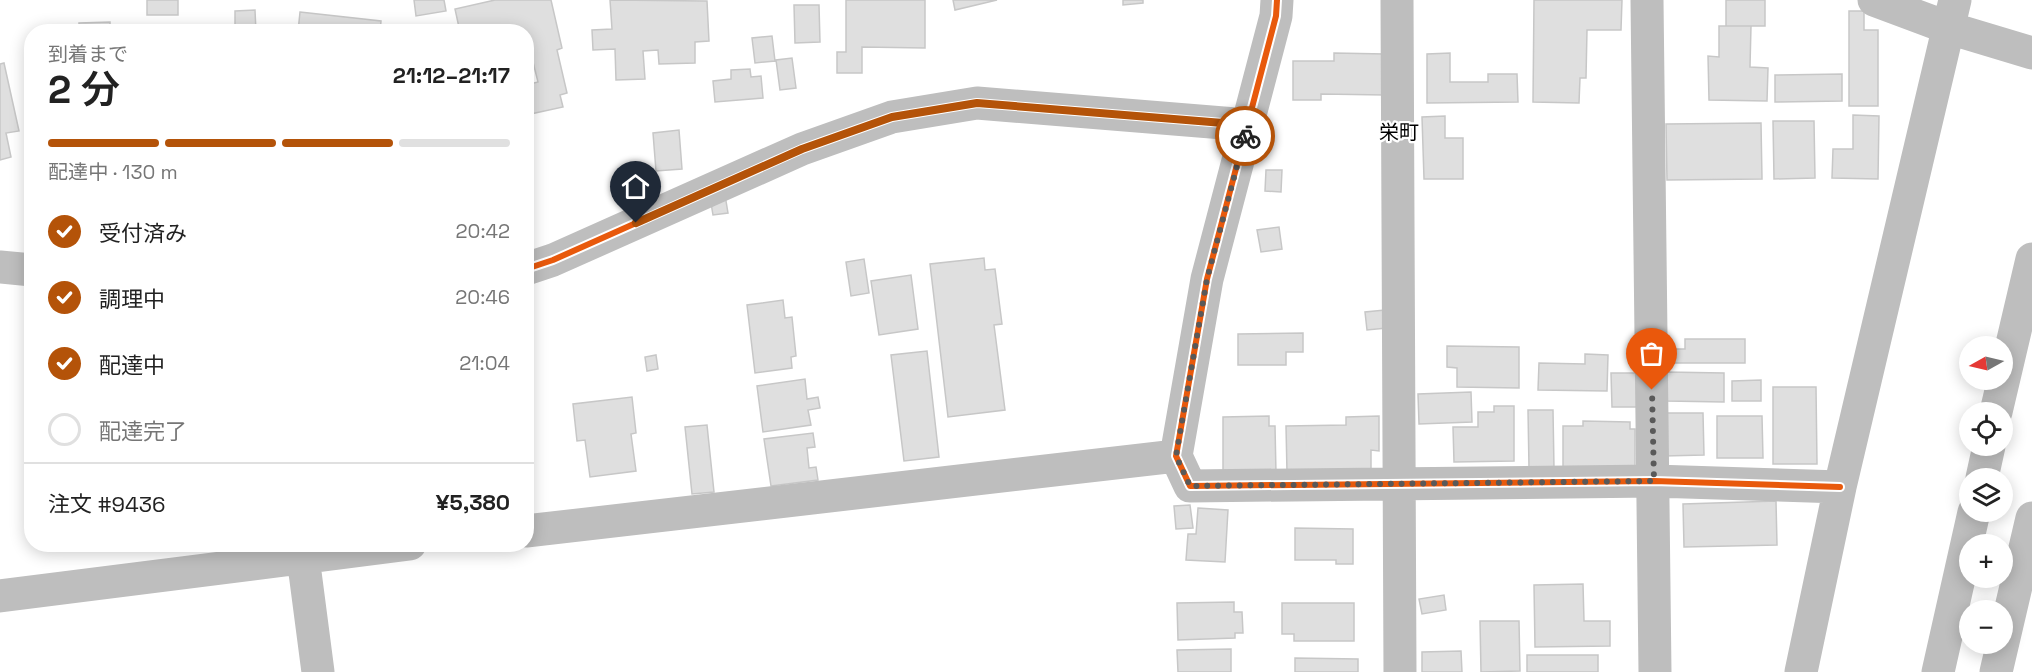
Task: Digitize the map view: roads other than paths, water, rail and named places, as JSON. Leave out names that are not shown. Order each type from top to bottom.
[{"type":"main road","points":[[1277,0],[1276,16],[1207,279],[1176,456],[1190,486],[1654,481],[1840,487]]},
{"type":"main road","points":[[1397,0],[1400,672]]},
{"type":"main road","points":[[1647,0],[1655,672]]},
{"type":"main road","points":[[1887,2],[1952,14],[2032,53]]},
{"type":"main road","points":[[1801,672],[1840,487],[1952,14]]},
{"type":"main road","points":[[534,266],[553,260],[802,149],[892,117],[977,103],[1248,125]]},
{"type":"main road","points":[[1999,402],[2032,259]]},
{"type":"main road","points":[[0,267],[24,269]]},
{"type":"main road","points":[[534,530],[1176,456]]},
{"type":"main road","points":[[1996,672],[2032,518]]},
{"type":"main road","points":[[1938,672],[1972,522]]},
{"type":"main road","points":[[0,596],[344,552]]},
{"type":"main road","points":[[303,557],[318,672]]},
{"type":"district","name":"栄町","points":[[1399,132]]}]
